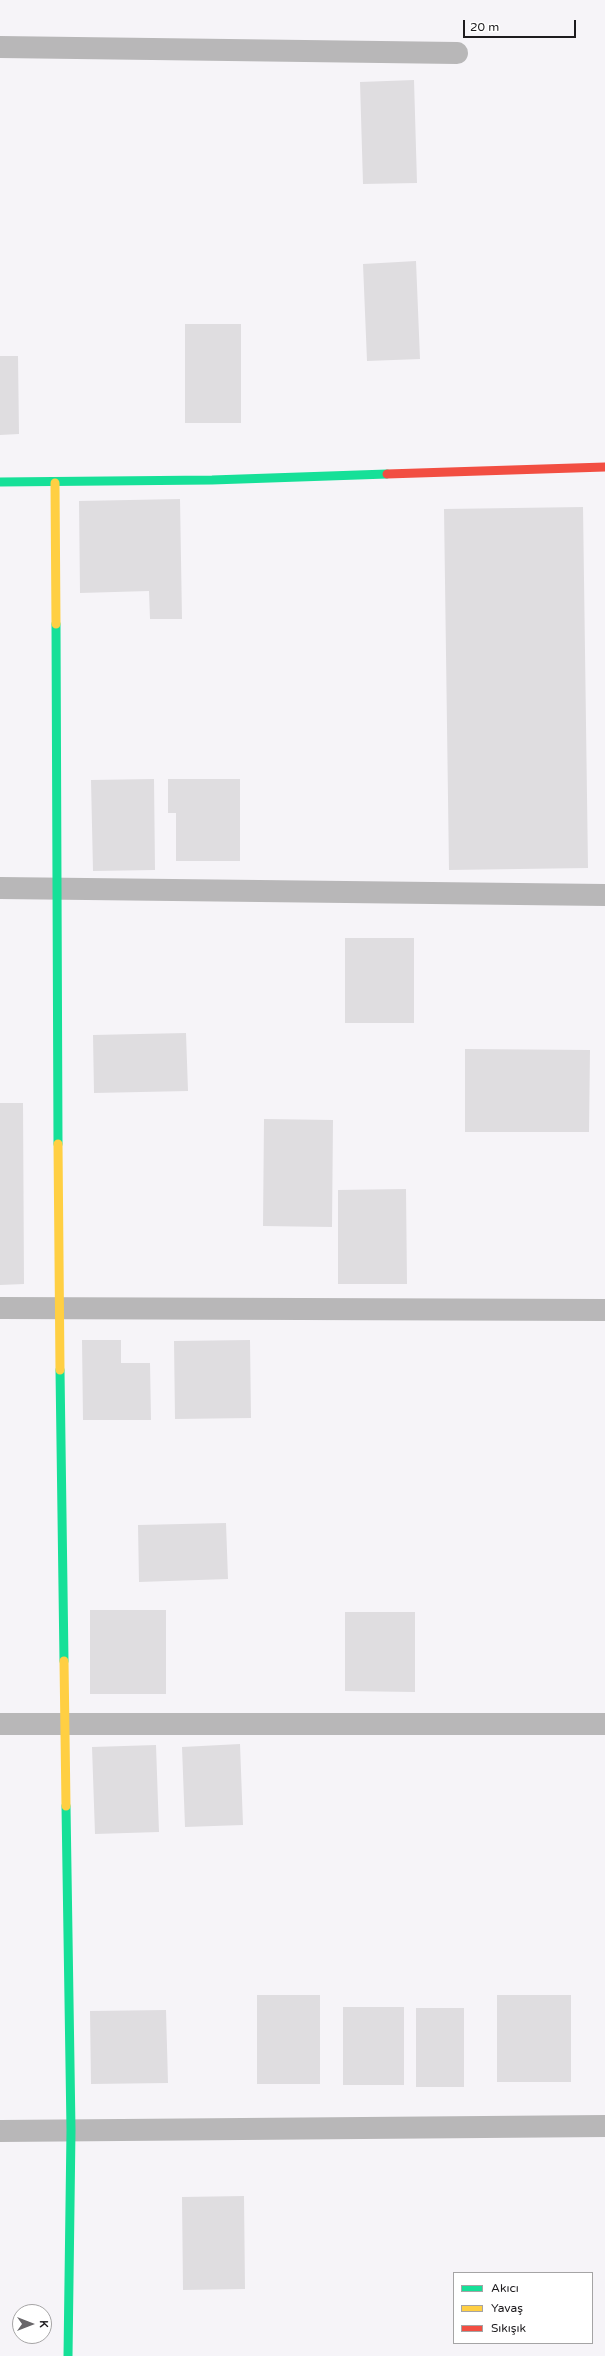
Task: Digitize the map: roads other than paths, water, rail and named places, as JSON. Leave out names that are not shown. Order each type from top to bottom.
[{"type":"street","points":[[0,47],[457,53]]},
{"type":"street","points":[[0,482],[55,483],[219,480],[605,467]]},
{"type":"street","points":[[55,483],[59,1308],[71,2130],[68,2356]]},
{"type":"street","points":[[0,888],[605,895]]},
{"type":"street","points":[[0,1308],[605,1310]]},
{"type":"street","points":[[0,1724],[605,1724]]},
{"type":"street","points":[[0,2131],[605,2126]]}]
